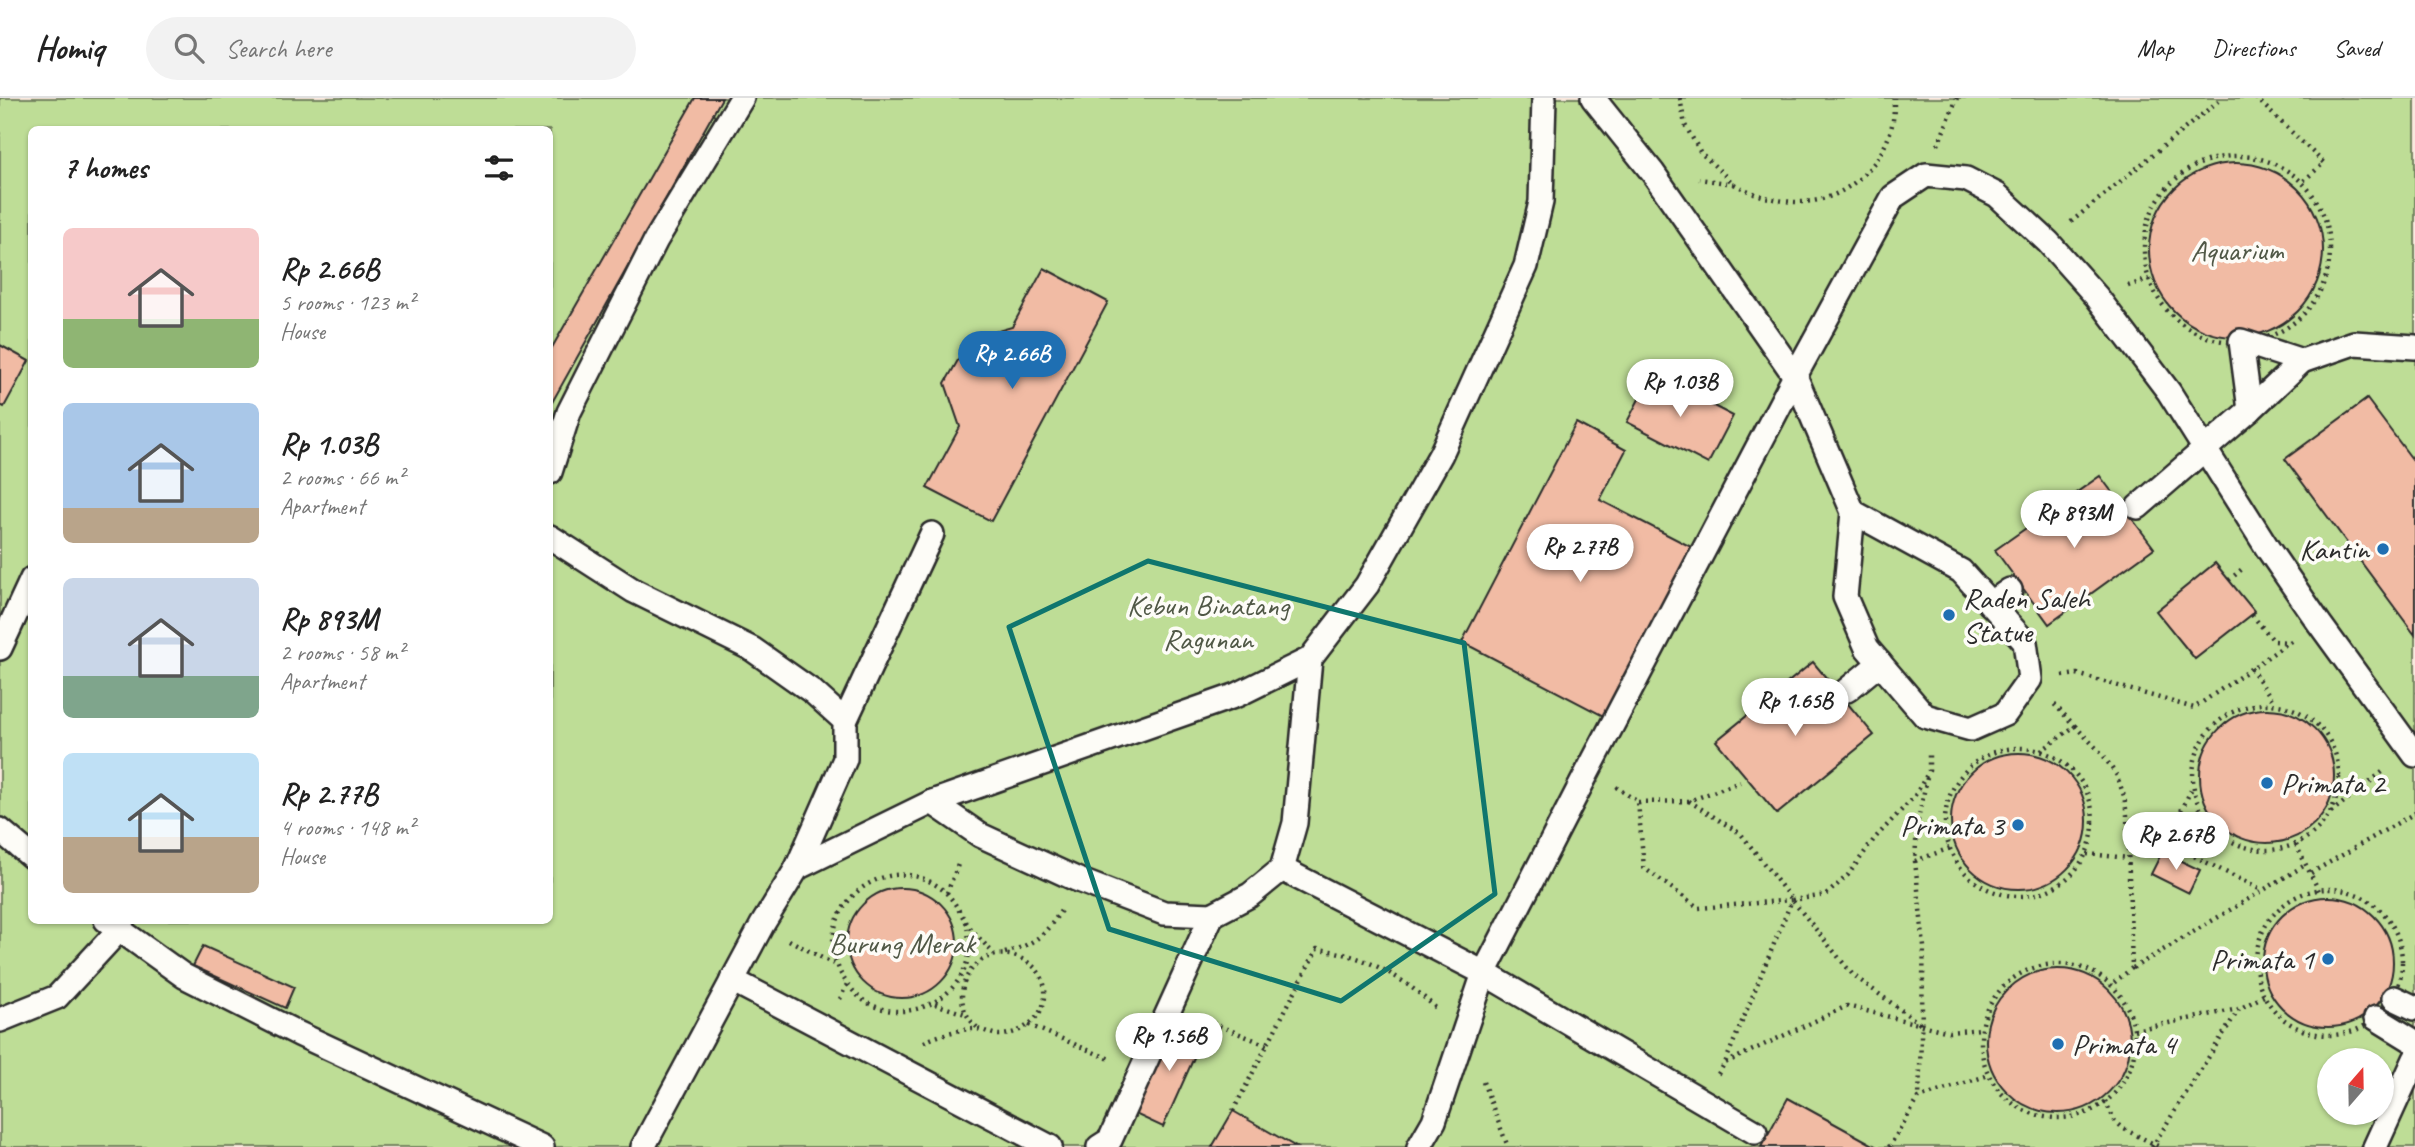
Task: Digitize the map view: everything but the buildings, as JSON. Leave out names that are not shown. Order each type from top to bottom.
[{"type":"lane","points":[[553,463],[569,412],[650,253],[742,98]]},
{"type":"lane","points":[[797,868],[932,802],[1237,695],[1310,659],[1367,585],[1441,454],[1526,265],[1541,201],[1544,98]]},
{"type":"lane","points":[[1593,98],[1653,173],[1795,376],[1853,512],[1845,597],[1867,648],[1925,716],[1972,729],[2005,714],[2031,679],[2025,642],[1961,571],[1853,512]]},
{"type":"lane","points":[[1419,1147],[1434,1121],[1484,973],[1587,774],[1795,376],[1893,197],[1926,175],[1966,179],[1997,195],[2048,242],[2097,297],[2169,391],[2268,550],[2413,752]]},
{"type":"lane","points":[[2250,410],[2241,341],[2302,361]]},
{"type":"lane","points":[[2138,507],[2302,361],[2354,343],[2415,347]]},
{"type":"lane","points":[[651,1142],[732,980],[797,868],[845,759],[845,721],[932,534]]},
{"type":"lane","points":[[553,539],[634,591],[752,649],[813,692],[845,721]]},
{"type":"lane","points":[[0,648],[28,588]]},
{"type":"lane","points":[[1990,604],[2010,590]]},
{"type":"lane","points":[[932,802],[980,835],[1076,879],[1164,913],[1212,915],[1250,895],[1282,869],[1295,823],[1310,659]]},
{"type":"lane","points":[[1847,690],[1880,663]]},
{"type":"lane","points":[[0,830],[28,854]]},
{"type":"lane","points":[[1282,869],[1484,973],[1755,1132]]},
{"type":"lane","points":[[1099,1147],[1110,1140],[1212,915]]},
{"type":"lane","points":[[0,1020],[57,997],[115,924],[184,976],[299,1034],[542,1147]]},
{"type":"lane","points":[[732,980],[1050,1147]]},
{"type":"lane","points":[[2394,998],[2415,1008]]},
{"type":"lane","points":[[2376,1018],[2415,1042]]},
{"type":"lane","points":[[2375,1147],[2415,1059]]},
{"type":"path","points":[[1680,98],[1685,125],[1701,153],[1734,184],[1756,195],[1787,202],[1820,201],[1850,188],[1877,162],[1892,125],[1894,98]]},
{"type":"path","points":[[1926,175],[1957,98]]},
{"type":"path","points":[[2048,242],[2222,98]]},
{"type":"path","points":[[2256,98],[2324,163],[2301,183]]},
{"type":"path","points":[[2232,156],[2264,160],[2292,174],[2301,183],[2312,193],[2325,222],[2330,253],[2324,284],[2310,308],[2288,328],[2260,340],[2228,342],[2196,334],[2171,317],[2153,291],[2143,261],[2146,231],[2157,200],[2178,177],[2203,162],[2232,156]]},
{"type":"path","points":[[1653,173],[1734,184]]},
{"type":"path","points":[[2252,615],[2274,641],[2289,642]]},
{"type":"path","points":[[2031,679],[2077,674],[2194,708],[2319,623]]},
{"type":"path","points":[[2251,668],[2275,703]]},
{"type":"path","points":[[2031,679],[2103,755],[2117,776],[2127,815],[2132,968]]},
{"type":"path","points":[[2275,703],[2299,710],[2318,724],[2332,742],[2339,766],[2339,791],[2330,813],[2316,832],[2296,845],[2273,850],[2247,847],[2224,838],[2207,821],[2195,800],[2194,786],[2192,773],[2197,750],[2210,729],[2228,713],[2251,705],[2275,703]]},
{"type":"path","points":[[1889,1147],[1919,1098],[1924,947],[1915,861],[1916,825],[1929,771],[1929,741],[1925,716]]},
{"type":"path","points":[[2040,751],[2075,726]]},
{"type":"path","points":[[2028,748],[2050,754],[2070,768],[2084,787],[2093,811],[2092,835],[2087,854],[2069,877],[2049,890],[2024,896],[2000,894],[1977,884],[1959,866],[1950,849],[1944,820],[1949,796],[1961,774],[1981,758],[2003,750],[2028,748]]},
{"type":"path","points":[[2330,813],[2413,752]]},
{"type":"path","points":[[1638,802],[1644,868],[1699,908],[1791,900],[1826,895],[1848,875],[1875,838],[1914,797],[1929,771]]},
{"type":"path","points":[[1587,774],[1615,786],[1638,802],[1689,801],[1740,782]]},
{"type":"path","points":[[2166,842],[2194,786]]},
{"type":"path","points":[[1689,801],[1741,834],[1853,975],[1923,1026]]},
{"type":"path","points":[[2311,873],[2415,813]]},
{"type":"path","points":[[2129,841],[2156,837],[2261,890]]},
{"type":"path","points":[[2296,845],[2319,891]]},
{"type":"path","points":[[1915,861],[1950,849]]},
{"type":"path","points":[[2087,854],[2129,858]]},
{"type":"path","points":[[2110,986],[2132,968],[2306,864]]},
{"type":"path","points":[[965,922],[969,953],[963,973],[951,989],[934,1003],[912,1011],[888,1010],[865,1002],[847,984],[837,967],[833,944],[837,921],[853,894],[869,881],[888,875],[917,877],[935,884],[950,896],[965,922],[994,954]]},
{"type":"path","points":[[1003,954],[1031,944],[1047,932],[1062,909],[1076,879]]},
{"type":"path","points":[[2336,890],[2360,896],[2381,911],[2394,929],[2401,952],[2400,976],[2394,998],[2376,1018],[2357,1029],[2333,1035],[2309,1033],[2287,1022],[2269,1005],[2264,996],[2259,985],[2256,959],[2260,935],[2274,913],[2291,900],[2313,891],[2336,890]]},
{"type":"path","points":[[1700,1101],[1725,1063],[1791,900]]},
{"type":"path","points":[[762,925],[837,967]]},
{"type":"path","points":[[1233,1111],[1317,949],[1340,951],[1399,977],[1464,1033],[1508,1147]]},
{"type":"path","points":[[934,1003],[965,1014],[978,1028],[997,1035],[1021,1031],[1043,1006],[1044,982],[1030,962],[1018,957],[994,954],[977,963],[965,979],[962,1001],[965,1014]]},
{"type":"path","points":[[2052,964],[2078,966],[2102,977],[2120,996],[2132,1019],[2135,1044],[2130,1070],[2117,1091],[2105,1101],[2077,1116],[2051,1118],[2026,1112],[2006,1098],[1989,1075],[1982,1056],[1981,1029],[1989,1005],[2004,985],[2026,970],[2052,964]]},
{"type":"path","points":[[2134,1030],[2239,1009],[2264,996]]},
{"type":"path","points":[[1170,1006],[1268,1045]]},
{"type":"path","points":[[1725,1063],[1847,1006],[1949,1032],[1981,1029]]},
{"type":"path","points":[[2153,1146],[2239,1009]]},
{"type":"path","points":[[1029,1025],[1140,1072]]},
{"type":"path","points":[[893,1066],[908,1050],[929,1040],[950,1032],[978,1028]]},
{"type":"path","points":[[1919,1098],[1989,1075]]},
{"type":"path","points":[[2105,1101],[2115,1121],[2124,1129],[2153,1146],[2160,1147]]},
{"type":"highlighted area","points":[[1148,561],[1464,643],[1495,894],[1341,1001],[1109,929],[1009,627]]},
{"type":"green space","name":"Kebun Binatang Ragunan","points":[[0,98],[2415,98],[2415,1147],[0,1147]]},
{"type":"place","name":"Kantin","points":[[2383,549]]},
{"type":"place","name":"Raden Saleh Statue","points":[[1949,615]]},
{"type":"place","name":"Primata 2","points":[[2267,783]]},
{"type":"place","name":"Primata 3","points":[[2018,825]]},
{"type":"place","name":"Primata 1","points":[[2328,959]]},
{"type":"place","name":"Primata 4","points":[[2058,1044]]},
{"type":"park label","name":"Aquarium","points":[[2237,250]]},
{"type":"park label","name":"Burung Merak","points":[[902,943]]}]
